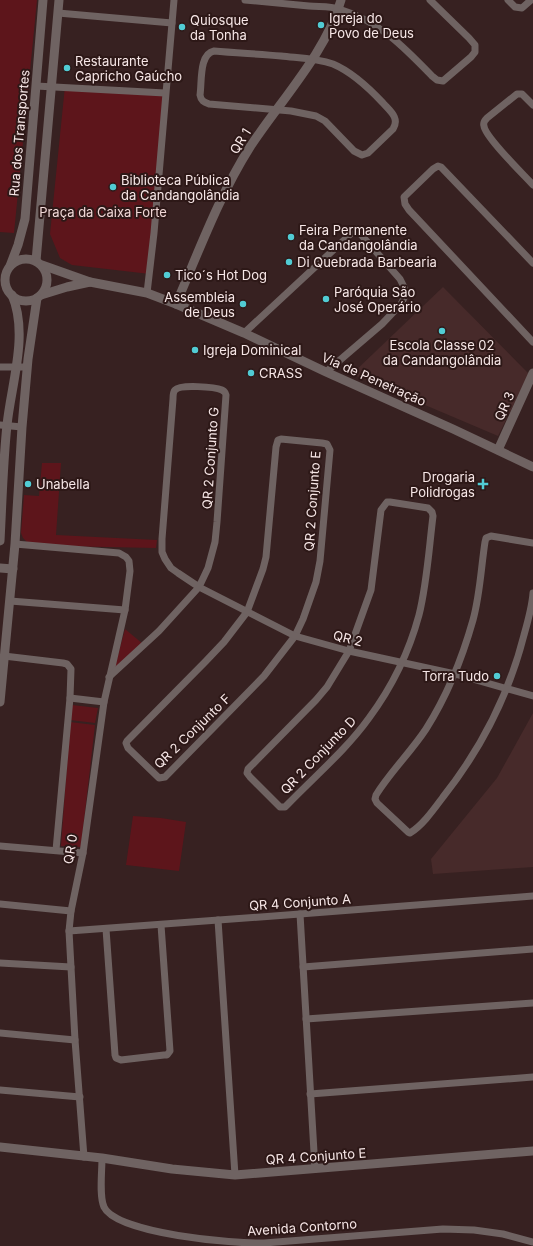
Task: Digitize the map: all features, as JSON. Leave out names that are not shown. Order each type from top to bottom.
[{"type":"street","name":"Rua dos Transportes","points":[[10,266],[25,219],[43,0]]},
{"type":"street","points":[[39,263],[51,87],[59,0]]},
{"type":"street","points":[[147,293],[154,233],[174,0]]},
{"type":"street","points":[[246,0],[340,4],[381,29],[404,48],[432,76],[437,80],[443,81],[471,57],[475,52],[475,45],[430,0]]},
{"type":"street","points":[[508,0],[515,7],[522,8],[531,0]]},
{"type":"street","name":"QR 1","points":[[176,304],[233,177],[250,147],[312,59],[331,25],[340,4]]},
{"type":"street","points":[[58,13],[172,23]]},
{"type":"street","points":[[214,51],[312,59],[332,64],[343,69],[372,91],[395,117],[396,122],[393,129],[368,153],[362,155],[354,151],[325,121],[316,116],[291,111],[275,111],[205,103],[200,95],[205,56],[214,51]]},
{"type":"street","points":[[36,86],[165,93]]},
{"type":"street","points":[[533,106],[522,94],[516,94],[484,121],[484,126],[485,131],[495,144],[533,185]]},
{"type":"street","points":[[533,263],[441,167],[438,166],[433,169],[404,197],[405,204],[409,210],[533,342]]},
{"type":"street","points":[[244,333],[356,229],[400,279],[405,289],[405,296],[401,304],[382,324],[326,372]]},
{"type":"street","points":[[27,258],[39,263],[46,272],[46,288],[39,296],[24,301],[12,295],[7,289],[5,281],[6,273],[10,266],[18,260],[27,258]]},
{"type":"street","name":"Via de Penetração","points":[[39,263],[90,282],[147,293],[176,304],[244,333],[533,467]]},
{"type":"street","name":"Via de Penetração","points":[[39,296],[67,287],[90,282]]},
{"type":"street","points":[[0,541],[3,425],[16,368],[19,329],[16,305],[12,295]]},
{"type":"street","points":[[0,702],[13,569],[27,367],[39,296]]},
{"type":"street","points":[[0,367],[27,367]]},
{"type":"street","name":"QR 3","points":[[498,450],[533,373]]},
{"type":"street","name":"QR 2 Conjunto G","points":[[171,568],[162,552],[162,539],[173,394],[177,388],[182,387],[216,388],[225,392],[227,399],[217,522],[211,558],[199,587]]},
{"type":"street","points":[[3,425],[22,427]]},
{"type":"street","name":"QR 2 Conjunto E","points":[[247,612],[266,557],[277,442],[281,438],[326,444],[330,450],[320,562],[309,605],[295,636]]},
{"type":"street","points":[[349,651],[369,599],[381,510],[387,502],[428,508],[432,512],[433,516],[422,600],[419,616],[403,662]]},
{"type":"street","points":[[533,542],[491,536],[486,538],[473,620],[455,674],[442,702],[412,750],[376,795],[375,799],[377,803],[408,832],[413,831],[434,810],[454,783],[482,740],[508,688],[520,652],[531,608],[533,593]]},
{"type":"street","name":"QR 0","points":[[15,544],[118,553],[126,557],[129,561],[130,571],[125,610],[104,702],[82,853],[71,911],[71,967],[84,1157]]},
{"type":"street","points":[[0,568],[13,569]]},
{"type":"street","name":"QR 2","points":[[171,568],[199,587],[295,636],[349,651],[455,674],[533,696]]},
{"type":"street","points":[[109,677],[159,631],[199,587]]},
{"type":"street","points":[[10,601],[125,610]]},
{"type":"street","name":"QR 2 Conjunto F","points":[[247,612],[224,642],[126,741],[128,748],[159,778],[165,777],[238,704],[264,676],[295,636]]},
{"type":"street","name":"QR 2 Conjunto D","points":[[349,651],[327,686],[316,700],[248,769],[250,777],[280,807],[285,807],[348,744],[369,718],[403,662]]},
{"type":"street","points":[[4,656],[64,663],[71,669],[70,698],[56,850]]},
{"type":"street","points":[[70,698],[104,702]]},
{"type":"street","points":[[0,846],[82,853]]},
{"type":"street","name":"QR 4 Conjunto A","points":[[70,931],[533,896]]},
{"type":"street","points":[[0,904],[71,911]]},
{"type":"street","points":[[300,914],[315,1169]]},
{"type":"street","points":[[218,920],[235,1175]]},
{"type":"street","points":[[106,929],[115,1055],[116,1058],[121,1060],[167,1055],[170,1051],[161,925]]},
{"type":"street","points":[[303,967],[533,949]]},
{"type":"street","points":[[0,963],[71,967]]},
{"type":"street","points":[[306,1019],[533,1003]]},
{"type":"street","points":[[0,1034],[75,1040]]},
{"type":"street","points":[[310,1094],[533,1077]]},
{"type":"street","points":[[0,1090],[80,1097]]},
{"type":"street","name":"QR 4 Conjunto E","points":[[0,1147],[102,1158],[172,1169],[235,1175],[533,1152]]},
{"type":"street","name":"Avenida Contorno","points":[[102,1158],[102,1202],[109,1213],[115,1218],[136,1226],[184,1236],[245,1243],[264,1243],[454,1228],[503,1234],[533,1242]]},
{"type":"shaded area","name":"Escola Classe 02 da Candangolândia","points":[[443,287],[529,374],[498,436],[352,374]]},
{"type":"shaded area","points":[[533,713],[533,867],[433,874],[431,859],[497,778]]},
{"type":"green space","points":[[0,0],[37,0],[14,233],[0,232]]},
{"type":"green space","name":"Praça da Caixa Forte","points":[[65,86],[163,91],[150,274],[72,265],[60,258],[50,234]]},
{"type":"green space","points":[[42,463],[61,463],[56,535],[157,540],[156,548],[57,546],[28,543],[23,538],[21,533],[24,495],[39,496]]},
{"type":"green space","points":[[125,629],[143,644],[114,670]]},
{"type":"green space","points":[[72,705],[98,708],[95,723],[70,720]]},
{"type":"green space","points":[[70,722],[95,725],[81,847],[61,846]]},
{"type":"green space","points":[[133,816],[186,822],[179,871],[126,865]]},
{"type":"place","name":"Igreja do Povo de Deus","points":[[321,25]]},
{"type":"place","name":"Quiosque da Tonha","points":[[182,27]]},
{"type":"place","name":"Restaurante Capricho Gaúcho","points":[[67,68]]},
{"type":"place","name":"Biblioteca Pública da Candangolândia","points":[[113,187]]},
{"type":"place","name":"Feira Permanente da Candangolândia","points":[[291,237]]},
{"type":"place","name":"Di Quebrada Barbearia","points":[[289,262]]},
{"type":"place","name":"Tico´s Hot Dog","points":[[167,275]]},
{"type":"place","name":"Paróquia São José Operário","points":[[326,299]]},
{"type":"place","name":"Assembleia de Deus","points":[[243,304]]},
{"type":"place","name":"Escola Classe 02 da Candangolândia","points":[[442,331]]},
{"type":"place","name":"Igreja Dominical","points":[[195,350]]},
{"type":"place","name":"CRASS","points":[[251,373]]},
{"type":"place","name":"Unabella","points":[[28,484]]},
{"type":"place","name":"Drogaria Polidrogas","points":[[483,484]]},
{"type":"place","name":"Torra Tudo","points":[[497,676]]}]
